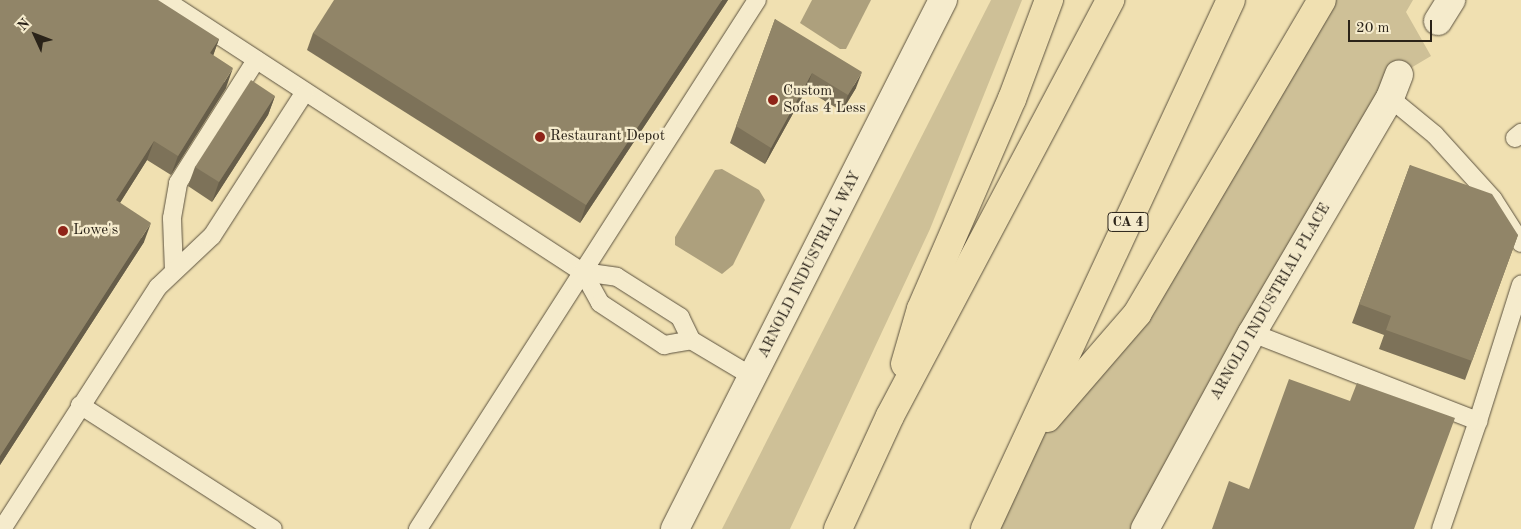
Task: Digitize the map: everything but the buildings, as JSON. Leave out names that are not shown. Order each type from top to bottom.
[{"type":"highway","points":[[890,416],[921,309],[1012,99],[1049,0]]},
{"type":"highway","points":[[838,529],[890,416],[1110,0]]},
{"type":"highway","name":"CA 4","points":[[985,529],[1231,0]]},
{"type":"highway","points":[[1025,444],[1137,314],[1322,0]]},
{"type":"street","name":"ARNOLD INDUSTRIAL WAY","points":[[675,529],[943,0]]},
{"type":"street","name":"ARNOLD INDUSTRIAL PLACE","points":[[1145,529],[1252,334],[1394,87]]},
{"type":"lane","points":[[165,0],[304,93],[582,272],[617,277],[680,317],[690,340],[753,377]]},
{"type":"lane","points":[[418,529],[757,0]]},
{"type":"lane","points":[[174,271],[172,218],[178,183],[256,60]]},
{"type":"lane","points":[[1394,87],[1493,199],[1521,243]]},
{"type":"lane","points":[[2,529],[80,405],[158,287],[217,229],[304,93]]},
{"type":"lane","points":[[582,272],[600,302],[664,345],[690,340]]},
{"type":"lane","points":[[1442,529],[1521,284]]},
{"type":"lane","points":[[1252,334],[1478,421]]},
{"type":"lane","points":[[80,405],[273,529]]},
{"type":"shaded area","points":[[812,0],[871,0],[846,49],[840,49],[800,23]]},
{"type":"shaded area","points":[[991,0],[1022,0],[930,229],[790,529],[722,529]]},
{"type":"shaded area","points":[[1322,0],[1413,0],[1406,12],[1431,56],[1399,75],[1145,529],[984,529],[1025,444],[1137,314]]},
{"type":"shaded area","points":[[722,169],[759,190],[765,200],[733,265],[722,274],[675,245],[675,237],[715,170]]},
{"type":"place","name":"Custom Sofas 4 Less","points":[[773,100]]},
{"type":"place","name":"Restaurant Depot","points":[[540,137]]},
{"type":"place","name":"Lowe's","points":[[63,231]]}]
